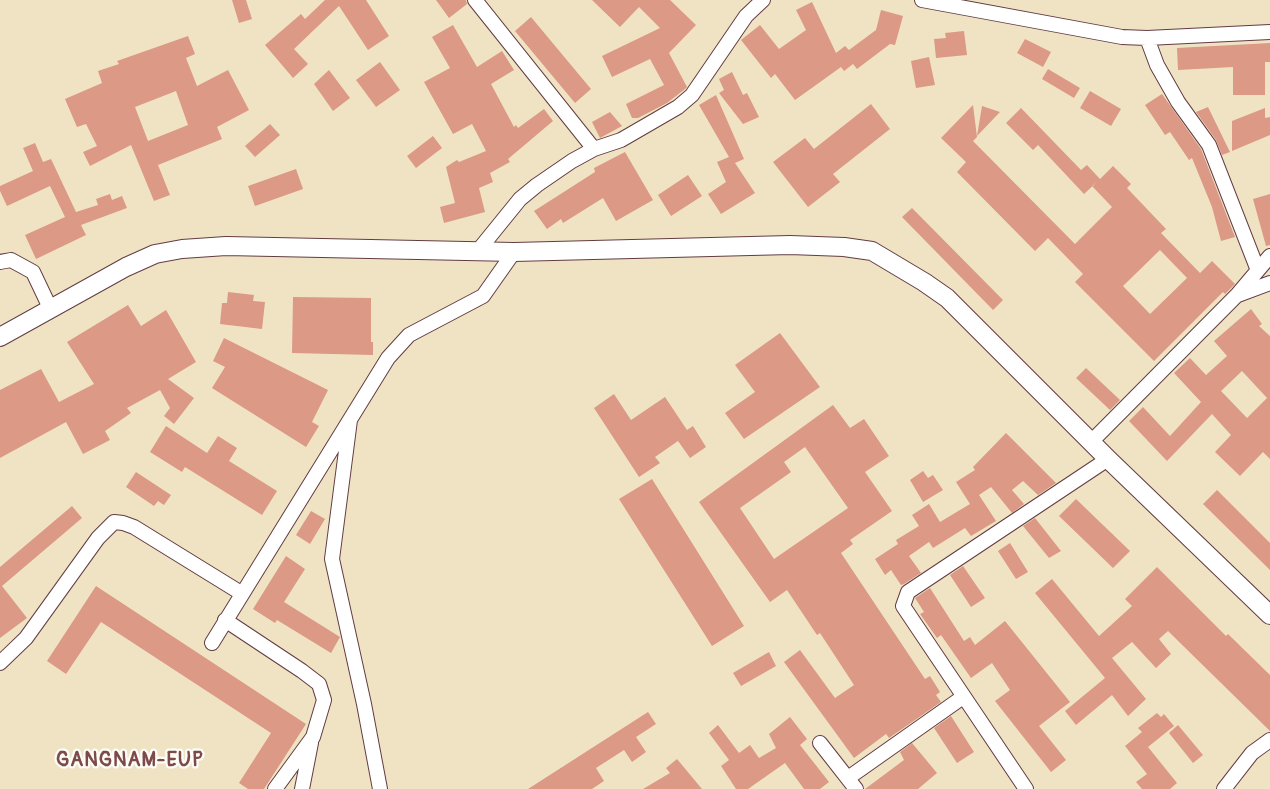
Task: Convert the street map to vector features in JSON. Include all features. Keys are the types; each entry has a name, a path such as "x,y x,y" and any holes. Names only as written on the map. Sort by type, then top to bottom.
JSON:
{"street":[{"path":"475,0 594,149"},
{"path":"477,252 520,200 537,184 594,149 621,140 678,107 692,95 746,16 763,0"},
{"path":"922,0 1122,36 1147,38 1270,32"},
{"path":"1147,38 1157,65 1178,102 1209,145 1257,268"},
{"path":"0,338 126,267 155,254 182,249 226,246 514,252 790,245 844,247 872,251 947,298 1108,459 1270,615"},
{"path":"212,643 351,414 388,358 408,335 483,296 514,252"},
{"path":"1091,442 1237,295 1257,268 1270,256"},
{"path":"0,262 11,260 33,272 50,310"},
{"path":"1237,295 1270,283"},
{"path":"351,414 332,559 364,704 380,789"},
{"path":"1026,789 903,606 908,592 1108,459"},
{"path":"0,663 26,638 98,538 114,522 122,522 134,527 241,593"},
{"path":"225,620 302,670 319,684 324,700 313,737 302,789"},
{"path":"820,743 852,784 963,697"},
{"path":"275,789 313,737"},
{"path":"1224,789 1252,753 1270,740"}],"building":[{"path":"232,0 246,0 252,19 239,23"},
{"path":"325,0 366,0 389,36 368,50 339,6 294,49 308,64 293,78 265,45 301,14 305,19"},
{"path":"436,0 466,0 467,4 449,18"},
{"path":"592,0 670,0 696,25 669,53 687,87 667,103 638,118 632,118 626,104 664,85 650,59 612,77 602,56 660,28 639,7 620,27"},
{"path":"812,2 836,53 845,46 849,50 876,30 881,10 903,16 895,45 890,44 857,69 853,64 844,71 841,67 795,100 775,74 771,78 741,40 760,25 779,49 806,30 796,10"},
{"path":"531,17 591,89 575,103 515,31"},
{"path":"453,25 477,67 502,51 514,70 491,84 514,127 516,125 518,128 544,109 553,121 508,159 510,162 490,173 493,182 479,188 485,212 444,223 440,207 455,203 446,167 457,160 459,162 486,151 472,124 453,134 424,82 450,68 432,37"},
{"path":"964,31 967,55 936,58 934,39 946,38 945,33"},
{"path":"188,36 195,54 186,58 197,86 228,70 249,110 217,127 222,139 158,165 170,195 154,201 131,145 90,166 83,152 97,146 86,124 77,127 65,99 102,83 98,71 119,64 117,61","holes":["176,91 188,125 148,141 135,107"]},
{"path":"1025,39 1051,52 1043,67 1017,53"},
{"path":"1270,43 1270,62 1265,62 1265,95 1233,95 1233,67 1178,70 1177,48"},
{"path":"929,57 935,85 916,88 911,61"},
{"path":"380,62 400,90 376,107 356,80"},
{"path":"1048,69 1080,88 1074,98 1042,79"},
{"path":"329,70 350,98 333,111 314,84"},
{"path":"732,72 743,95 747,93 759,117 743,124 719,93 724,90 719,79"},
{"path":"1090,91 1121,109 1111,126 1080,108"},
{"path":"1162,94 1201,149 1235,237 1221,241 1212,207 1192,158 1189,160 1170,132 1165,135 1145,105"},
{"path":"716,95 744,159 735,163 755,193 721,214 708,194 726,182 717,162 729,157 699,105"},
{"path":"871,104 890,129 833,174 840,182 808,207 773,162 805,138 814,149"},
{"path":"973,105 977,137 973,141 1075,244 1112,207 1092,186 1084,194 1038,145 1033,150 1006,123 1021,108 1081,170 1087,165 1100,179 1113,166 1131,184 1127,188 1166,229 1161,233 1200,273 1212,261 1235,284 1225,294 1223,292 1154,361 1075,282 1083,274 1048,238 1035,251 957,172 966,162 941,138","holes":["1160,250 1187,278 1150,314 1123,286"]},
{"path":"982,106 1000,112 977,136"},
{"path":"1208,107 1230,152 1222,155 1216,140 1196,112"},
{"path":"1265,108 1265,118 1270,117 1270,135 1232,151 1232,121"},
{"path":"610,112 622,126 600,138 592,122"},
{"path":"270,124 280,135 255,157 245,146"},
{"path":"433,136 442,148 416,168 407,156"},
{"path":"35,143 43,162 51,159 76,212 98,205 96,199 110,194 112,200 122,196 127,208 81,225 86,235 36,259 25,235 65,217 50,186 7,206 0,191 0,186 33,171 23,148"},
{"path":"625,152 653,200 616,221 603,198 563,223 561,219 547,229 534,211 595,172 594,168"},
{"path":"296,169 303,189 255,206 248,186"},
{"path":"688,175 702,196 671,216 658,195"},
{"path":"1270,194 1270,245 1266,246 1253,199"},
{"path":"912,208 1003,300 993,310 902,217"},
{"path":"228,292 254,295 253,301 265,302 262,329 220,324 222,303 227,303"},
{"path":"293,297 371,298 371,342 373,342 373,355 292,353"},
{"path":"128,305 141,326 166,310 196,362 168,379 194,398 174,424 164,416 170,408 160,390 127,408 131,413 105,431 110,440 83,454 66,422 0,458 0,390 41,369 59,402 94,384 67,342"},
{"path":"1251,309 1262,324 1259,326 1270,336 1270,459 1263,452 1240,476 1215,452 1231,435 1212,414 1167,461 1129,421 1143,407 1170,436 1201,402 1174,373 1190,358 1206,375 1227,356 1214,341","holes":["1242,371 1267,398 1247,418 1221,391"]},
{"path":"780,333 820,387 744,439 725,413 755,392 735,365"},
{"path":"224,338 328,390 312,422 319,426 306,447 212,388 225,367 213,361"},
{"path":"1086,368 1120,400 1110,410 1076,378"},
{"path":"614,394 631,420 665,397 687,430 693,426 706,447 690,458 678,441 655,457 660,463 639,477 594,408"},
{"path":"833,405 850,428 864,419 889,456 865,472 892,511 850,540 853,544 841,553 925,679 930,676 940,692 936,695 941,702 889,738 886,734 854,758 784,662 800,650 835,698 854,685 820,633 817,635 787,590 770,602 699,502","holes":["805,447 848,508 774,559 740,508 791,472 784,462"]},
{"path":"166,426 207,453 218,436 237,448 229,461 277,491 262,515 185,467 182,472 150,452"},
{"path":"1006,433 1056,483 1038,495 1023,481 1012,490 1024,504 1012,513 991,487 979,495 996,521 971,536 965,528 933,548 929,542 909,556 921,573 904,584 901,585 891,570 885,575 875,559 898,544 896,540 919,526 912,515 929,504 940,522 970,504 956,482 975,470 973,467"},
{"path":"923,471 928,478 933,475 943,490 923,502 910,480"},
{"path":"136,472 171,495 164,505 158,501 154,506 126,487"},
{"path":"652,479 744,626 712,646 619,499"},
{"path":"1217,490 1270,543 1270,570 1203,504"},
{"path":"1076,499 1130,551 1113,568 1059,516"},
{"path":"72,506 82,518 2,586 27,618 0,638 0,567"},
{"path":"311,511 325,519 310,544 296,535"},
{"path":"1035,518 1061,551 1049,558 1023,526"},
{"path":"1010,543 1028,572 1016,579 998,551"},
{"path":"286,556 305,569 284,602 340,637 331,653 277,620 275,623 253,609"},
{"path":"963,566 985,598 971,607 950,575"},
{"path":"1157,567 1226,636 1228,634 1270,675 1270,731 1168,631 1159,639 1171,654 1156,668 1132,642 1112,658 1146,699 1128,716 1112,695 1076,725 1065,711 1105,678 1035,593 1052,579 1099,636 1132,606 1125,599"},
{"path":"96,586 306,724 264,789 248,789 239,783 271,733 101,622 66,674 47,661"},
{"path":"930,588 964,641 970,637 975,645 1005,621 1070,702 1039,726 1066,760 1051,772 995,701 1010,690 992,663 971,678 941,635 937,638 920,614 924,612 915,598"},
{"path":"769,652 776,666 741,686 733,673"},
{"path":"648,712 656,724 636,737 646,752 632,762 624,750 596,768 604,781 592,789 528,789"},
{"path":"1157,713 1161,717 1164,714 1174,726 1148,747 1177,783 1170,789 1142,789 1136,782 1147,774 1125,746 1142,732 1138,728"},
{"path":"951,716 974,752 957,763 934,728"},
{"path":"790,717 807,739 800,745 829,782 820,789 804,789 785,763 748,789 736,789 721,766 729,760 709,733 718,725 739,753 750,745 759,758 776,748 769,734"},
{"path":"1178,725 1203,755 1193,763 1169,733"},
{"path":"912,743 937,773 918,789 865,789 904,760 900,752"},
{"path":"677,759 702,789 643,789 670,773 666,768"}],"district":[{"name":"GANGNAM-EUP","path":"130,761"}]}
